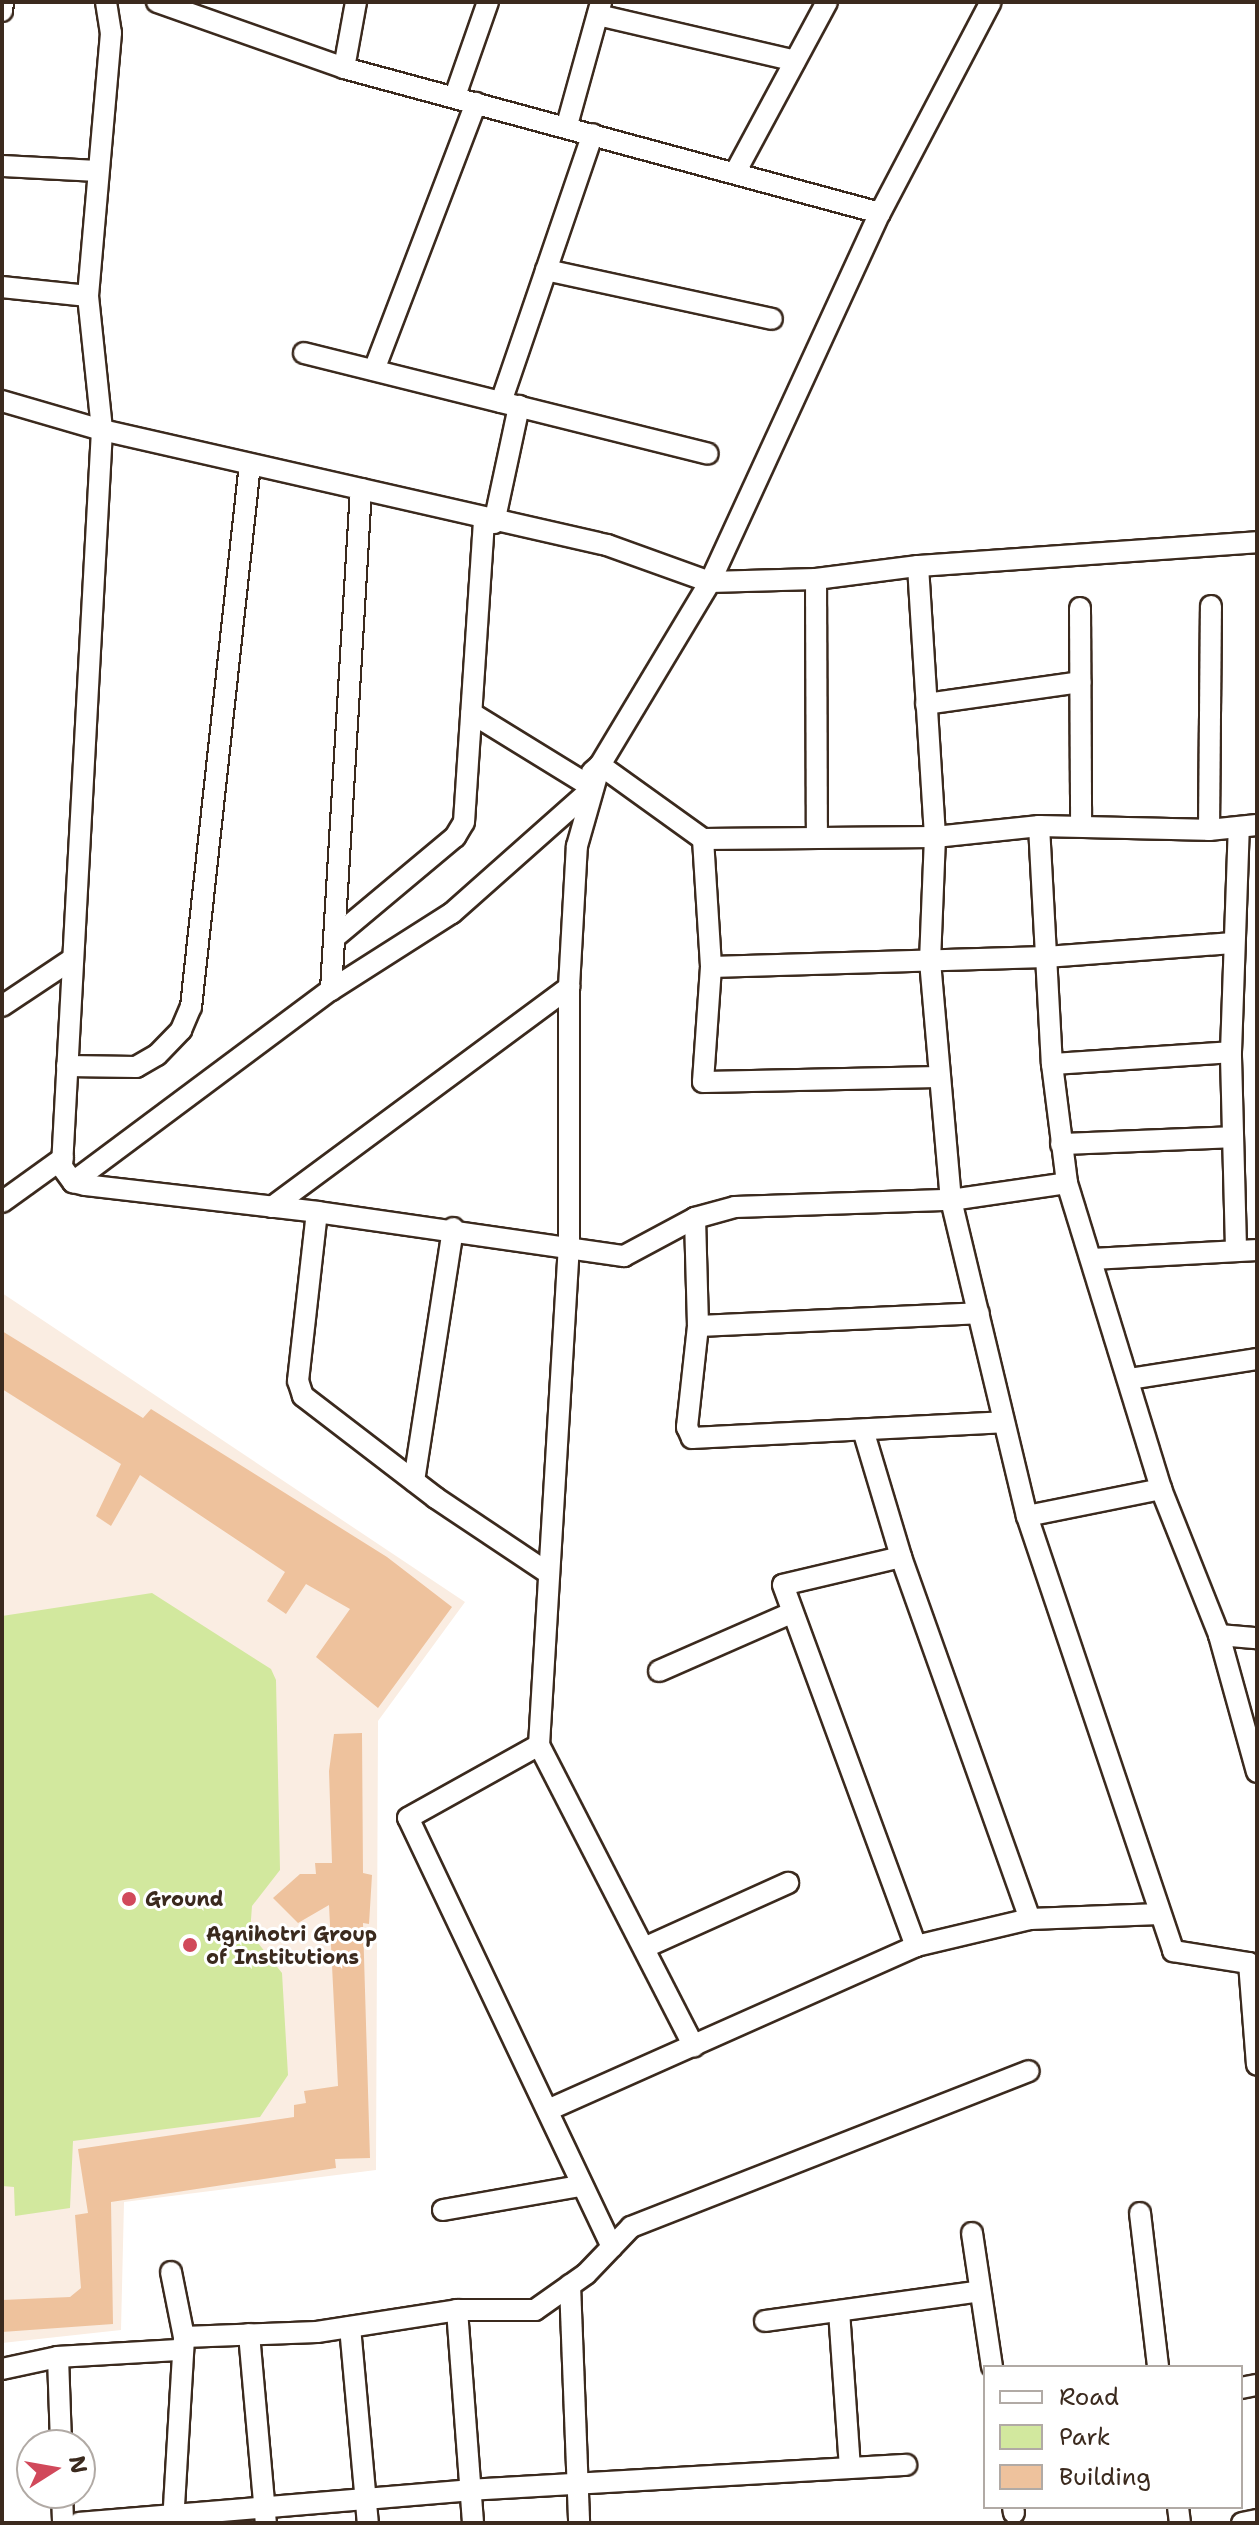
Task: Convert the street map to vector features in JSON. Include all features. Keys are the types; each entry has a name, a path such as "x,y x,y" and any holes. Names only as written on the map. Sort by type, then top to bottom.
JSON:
{"street":[{"path":"2,11 3,2"},
{"path":"106,2 111,33 88,296 102,430 71,960 63,1158 65,1175 73,1182 453,1228 569,1244 624,1256 695,1218 745,1206 951,1200 1067,1183"},
{"path":"157,2 344,68 567,125 880,213"},
{"path":"344,68 356,2"},
{"path":"455,96 488,2"},
{"path":"736,171 827,2"},
{"path":"73,1182 331,985 452,913 600,765 710,582 880,213 991,2"},
{"path":"567,125 599,8 795,61"},
{"path":"374,370 476,103"},
{"path":"334,942 455,837 464,822 489,521 510,404 546,270 593,134"},
{"path":"2,166 97,171"},
{"path":"546,270 772,319"},
{"path":"2,287 88,296"},
{"path":"304,353 708,454"},
{"path":"2,401 102,430 489,521 607,545 710,582 816,579 918,566 1257,542"},
{"path":"67,1066 136,1067 173,1038 191,1007 250,464"},
{"path":"331,985 361,489"},
{"path":"918,566 935,837 930,961 951,1200 1027,1516 1173,1951 1253,1954 1257,2065"},
{"path":"816,579 817,838"},
{"path":"1209,830 1211,606"},
{"path":"1080,608 1081,825"},
{"path":"926,704 1080,682"},
{"path":"471,713 584,782"},
{"path":"600,765 703,839 935,837 1039,826 1209,830 1248,826 1232,943 1231,1052 1233,1137 1247,1249 1093,1259"},
{"path":"584,782 569,987 569,1244 539,1745 646,1947 694,2046"},
{"path":"1039,826 1052,1064 1067,1183 1093,1259 1161,1489 1219,1635 1257,1772"},
{"path":"703,839 711,967 701,1075 706,1085 940,1077"},
{"path":"711,967 1046,957 1232,943"},
{"path":"2,1006 71,960"},
{"path":"272,1207 569,987"},
{"path":"1052,1064 1231,1052"},
{"path":"1061,1144 1233,1137"},
{"path":"2,1202 63,1158"},
{"path":"317,1212 299,1389 309,1402 414,1481 548,1573"},
{"path":"695,1218 698,1326 687,1427 692,1438 1003,1422"},
{"path":"414,1481 453,1228"},
{"path":"698,1326 979,1313"},
{"path":"1129,1379 1257,1359"},
{"path":"863,1430 901,1557 1030,1919"},
{"path":"1027,1516 1161,1489"},
{"path":"901,1557 783,1582 791,1613 916,1946"},
{"path":"659,1671 791,1613"},
{"path":"1219,1635 1257,1638"},
{"path":"539,1745 408,1818 548,2110 579,2186 612,2247"},
{"path":"646,1947 788,1883"},
{"path":"548,2110 916,1946 1030,1919 1160,1914"},
{"path":"2,2369 58,2357 249,2334 350,2327 457,2310 535,2310 570,2285 631,2227 1029,2071"},
{"path":"443,2210 579,2186"},
{"path":"1140,2213 1158,2365"},
{"path":"972,2233 992,2365"},
{"path":"171,2272 183,2343 173,2518"},
{"path":"570,2285 579,2523"},
{"path":"765,2321 980,2291"},
{"path":"457,2310 473,2523"},
{"path":"839,2311 850,2468"},
{"path":"350,2327 368,2523"},
{"path":"249,2334 265,2514"},
{"path":"58,2357 60,2429"},
{"path":"79,2523 265,2514 367,2498 469,2490 906,2465"},
{"path":"1242,2523 1257,2520"}],"shaded area":[{"name":"Agnihotri Group of Institutions","path":"2,1293 465,1602 378,1721 376,2170 124,2202 121,2330 2,2343"}],"green space":[{"name":"Ground","path":"152,1593 271,1669 276,1680 280,1870 252,1906 250,1933 282,1973 288,2075 260,2117 73,2141 70,2208 15,2216 14,2187 2,2186 2,1616"}],"building":[{"path":"2,1331 143,1418 151,1409 387,1557 452,1607 378,1708 316,1657 350,1609 306,1584 286,1614 267,1601 285,1572 140,1475 111,1526 96,1516 121,1464 2,1389"},
{"path":"362,1733 363,1873 372,1875 369,1924 363,1923 370,2158 335,2159 336,2168 111,2202 113,2324 2,2332 2,2300 70,2297 81,2288 75,2215 88,2213 78,2149 294,2117 294,2105 306,2103 304,2091 338,2086 329,1905 298,1923 273,1898 300,1874 316,1874 315,1863 332,1863 329,1771 334,1734"}],"place":[{"name":"Ground","path":"129,1899"},
{"name":"Agnihotri Group of Institutions","path":"190,1945"}]}
